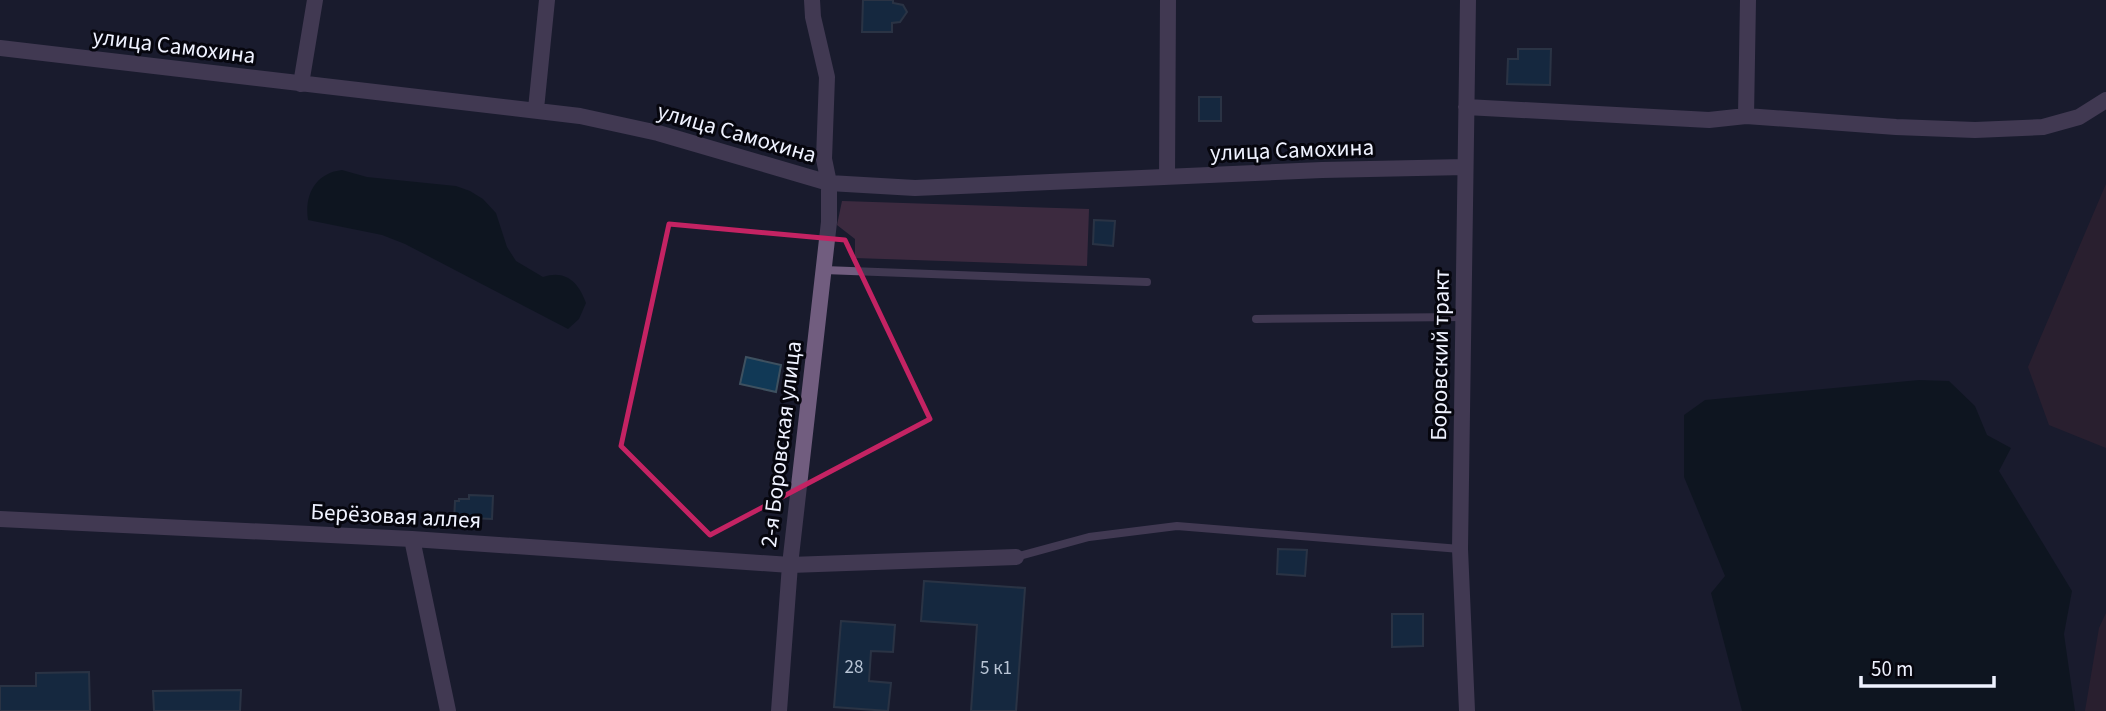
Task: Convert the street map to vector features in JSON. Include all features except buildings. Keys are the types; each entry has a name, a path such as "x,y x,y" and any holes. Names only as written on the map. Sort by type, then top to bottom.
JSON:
{"street":[{"path":"301,84 315,0"},
{"path":"536,109 547,0"},
{"name":"2-я Боровская улица","path":"779,711 790,565 829,222 829,183 824,159 827,78 813,17 812,0"},
{"path":"1167,177 1168,0"},
{"name":"Боровский тракт","path":"1467,711 1460,549 1468,0"},
{"path":"1746,116 1748,0"},
{"name":"улица Самохина","path":"0,48 580,116 658,133 829,183 915,188 1465,167"},
{"path":"1466,107 1709,120 1746,116 1975,130 2043,127 2079,117 2106,100"},
{"name":"Берёзовая аллея","path":"0,519 412,538 790,565 1016,558"},
{"path":"412,538 448,711"}],"lane":[{"path":"824,270 1146,282"},
{"path":"1256,319 1462,317"},
{"path":"1016,558 1089,537 1177,526 1460,549"}],"highlighted area":[{"path":"669,224 845,240 930,419 710,535 621,446"}],"shaded area":[{"path":"342,170 367,177 456,186 483,199 496,213 507,247 516,261 543,277 565,276 580,289 586,303 579,319 568,329 405,244 382,235 308,220 308,202 314,186 325,175"},
{"path":"2106,184 2106,448 2049,425 2028,367"},
{"path":"842,201 1089,209 1087,266 855,258 855,239 837,225"},
{"path":"1919,380 1949,381 1975,406 1987,435 2011,448 1999,471 2072,591 2064,634 2075,711 1742,711 1711,593 1725,576 1684,477 1684,415 1705,400"},
{"path":"2106,613 2106,711 2085,711 2099,628"}]}
